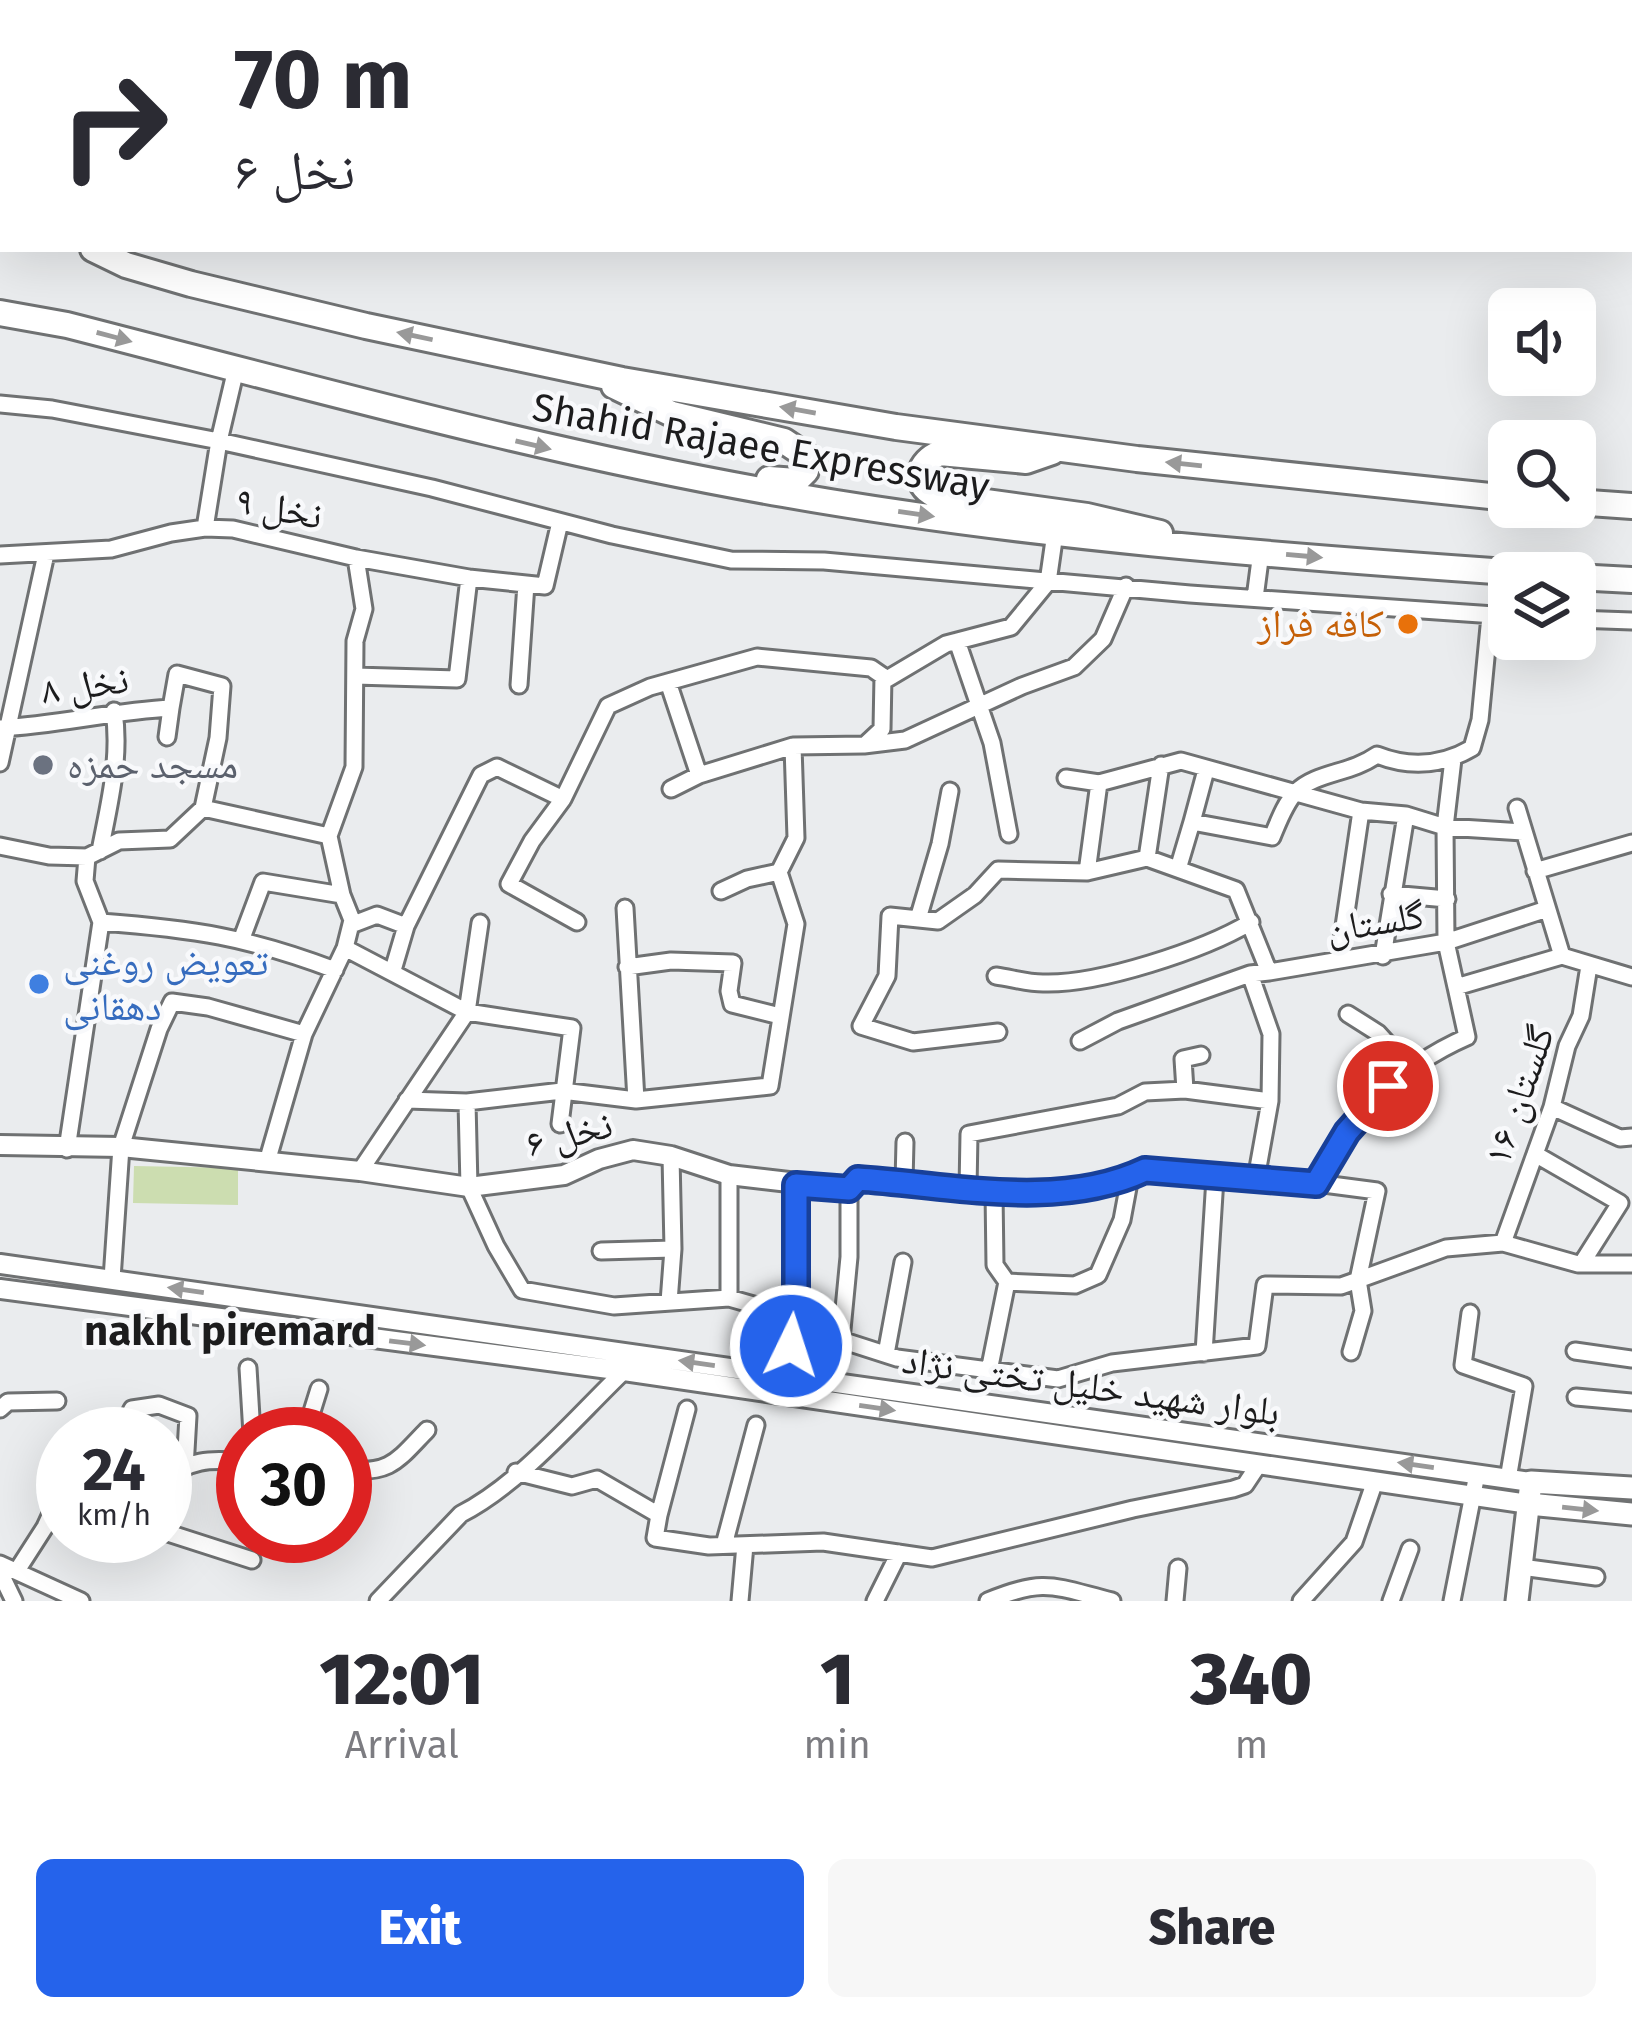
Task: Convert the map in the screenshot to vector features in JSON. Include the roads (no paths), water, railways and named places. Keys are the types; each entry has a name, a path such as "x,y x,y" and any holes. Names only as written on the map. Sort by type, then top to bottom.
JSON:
{"highway":[{"name":"Shahid Rajaee Expressway","path":"99,252 191,284 366,326 896,427 1488,496"},
{"name":"Shahid Rajaee Expressway","path":"0,313 67,325 535,446 785,495 1055,533 1488,570"},
{"path":"583,371 672,414 784,441 808,457 806,471 796,481 682,475"},
{"path":"1060,449 1025,461 940,453 928,457 920,479 935,495 1136,524 1195,546"},
{"path":"1596,503 1632,506"},
{"path":"1596,578 1632,580"}],"main road":[{"path":"1530,1493 1632,1488"},
{"path":"1530,1493 1632,1514"},
{"path":"1517,1601 1530,1493"}],"street":[{"path":"205,528 236,369"},
{"path":"0,404 52,409 219,441 730,560 824,561 1488,616"},
{"name":"نخل ۹","path":"0,555 111,549 205,528 253,533 469,578 544,586 560,522"},
{"path":"578,922 509,884 514,868 563,799 608,706 668,682 757,658 871,668 887,679 958,641 1011,627 1048,582 1055,533"},
{"path":"1255,598 1262,552"},
{"path":"0,763 4,728 46,554"},
{"path":"267,1162 304,1034 351,925 329,836 353,766 355,641 364,610 356,558"},
{"path":"355,676 457,680 469,578"},
{"path":"519,685 526,584"},
{"path":"671,789 699,775 793,746 905,740 1074,667 1103,639 1126,586"},
{"path":"1596,620 1632,621"},
{"path":"1192,822 1271,836 1295,793 1317,778 1356,770 1377,755 1402,764 1453,759 1472,748 1480,720 1488,637"},
{"path":"958,641 992,743 1009,834"},
{"name":"نخل ۸","path":"4,728 58,724 114,711 171,708 177,674 222,686 218,738 202,808"},
{"path":"865,745 882,729 883,676"},
{"path":"668,682 699,775"},
{"path":"167,737 171,708"},
{"path":"67,1149 101,922 85,881 114,781 118,736 114,711"},
{"path":"406,1100 467,1102 562,1091 636,1100 770,1086 796,924 779,872 796,838 793,746"},
{"path":"1453,759 1444,826 1446,942 1547,909"},
{"path":"1066,778 1099,783 1181,761 1361,811 1406,815 1444,826 1523,832"},
{"path":"1147,858 1162,765"},
{"path":"393,970 406,926 481,775 496,767 510,770 563,799"},
{"path":"1178,869 1206,770"},
{"path":"1087,872 1099,783"},
{"path":"918,919 950,791"},
{"path":"0,846 50,856 94,854 118,841 170,839 202,808 329,836"},
{"path":"1517,808 1562,956 1632,977"},
{"path":"1339,960 1361,811"},
{"path":"1383,956 1406,815"},
{"path":"1535,871 1632,843"},
{"path":"998,1032 913,1042 861,1026 887,976 890,916 938,921 975,896 998,869 1087,872 1147,858 1236,890 1269,972"},
{"path":"721,891 779,872"},
{"path":"242,938 263,882 342,895"},
{"path":"1391,894 1448,899"},
{"path":"625,908 636,1100"},
{"path":"351,925 376,915 406,926"},
{"path":"101,922 187,928 242,938 335,970"},
{"path":"996,976 1045,984 1101,975 1215,944 1251,922"},
{"path":"361,1171 467,1012 480,923"},
{"name":"گلستان","path":"1080,1041 1118,1021 1250,974 1383,956 1446,942 1456,987 1562,956"},
{"path":"345,948 467,1012 572,1028 560,1124"},
{"path":"627,967 671,961 733,963 732,1004 780,1016"},
{"name":"گلستان ۱۶","path":"1503,1243 1581,1016 1588,966"},
{"path":"1250,974 1271,1034 1270,1101 1256,1179"},
{"path":"1316,1184 1368,1105 1409,1067 1467,1037 1456,987"},
{"path":"112,1279 122,1147 159,1029 172,1003 208,1007 304,1034"},
{"path":"1348,1014 1378,1033 1409,1067"},
{"path":"1185,1090 1183,1059 1201,1055"},
{"path":"968,1189 969,1135 1118,1106 1145,1092 1185,1090 1270,1101"},
{"path":"467,1102 470,1187 522,1290 614,1306 729,1298 796,1317 841,1340 886,1354 989,1371 1058,1379 1112,1363 1257,1346 1265,1285 1341,1286 1446,1248 1503,1243 1582,1263 1632,1264"},
{"path":"1552,1108 1620,1138 1632,1137"},
{"path":"904,1142 904,1182"},
{"name":"نخل ۶","path":"0,1145 122,1147 470,1187 564,1175 633,1150 671,1156 729,1175 849,1189 858,1179 1053,1193 1145,1170 1215,1178"},
{"path":"1535,1154 1620,1203 1582,1263"},
{"path":"669,1302 674,1249 671,1156"},
{"path":"729,1175 729,1298"},
{"path":"1007,1282 1075,1285 1098,1275 1122,1220 1130,1177"},
{"path":"1204,1353 1215,1178 1377,1191 1358,1280 1363,1311 1351,1352"},
{"path":"787,1376 796,1317 796,1185"},
{"path":"841,1340 849,1189"},
{"path":"989,1371 1007,1282 995,1265 994,1192"},
{"path":"601,1250 674,1249"},
{"path":"886,1354 903,1262"},
{"name":"بلوار شهید خلیل تختی نژاد","path":"0,1264 1477,1474 1508,1479 1530,1493"},
{"name":"بلوار شهید خلیل تختی نژاد","path":"0,1289 624,1371 1473,1496 1530,1493"},
{"path":"1470,1313 1462,1365 1524,1386 1508,1479"},
{"path":"1575,1351 1632,1359"},
{"path":"248,1368 250,1407"},
{"path":"378,1601 461,1514 516,1472 624,1371"},
{"path":"313,1407 319,1389"},
{"path":"1576,1396 1632,1402"},
{"path":"0,1409 8,1402 57,1401"},
{"path":"687,1409 655,1538 724,1545 824,1542 932,1558 1233,1490 1245,1485 1259,1464"},
{"path":"724,1545 756,1424"},
{"path":"372,1471 392,1467 427,1430"},
{"path":"516,1472 572,1486 597,1479 659,1515"},
{"path":"1452,1601 1477,1474"},
{"path":"1300,1601 1354,1542 1375,1481"},
{"path":"6,1568 36,1536"},
{"path":"740,1601 745,1545"},
{"path":"1391,1601 1410,1549"},
{"path":"875,1601 898,1553"},
{"path":"1521,1567 1596,1577"},
{"path":"6,1568 14,1601"},
{"path":"6,1568 81,1601"},
{"path":"1175,1601 1178,1568"},
{"path":"988,1601 1024,1586 1054,1586 1112,1601"}],"place":[{"name":"کافه فراز","path":"1408,624"},
{"name":"مسجد حمزه","path":"43,765"},
{"name":"تعویض روغنی دهقانی","path":"39,984"}],"district":[{"name":"nakhl piremard","path":"230,1331"}]}
